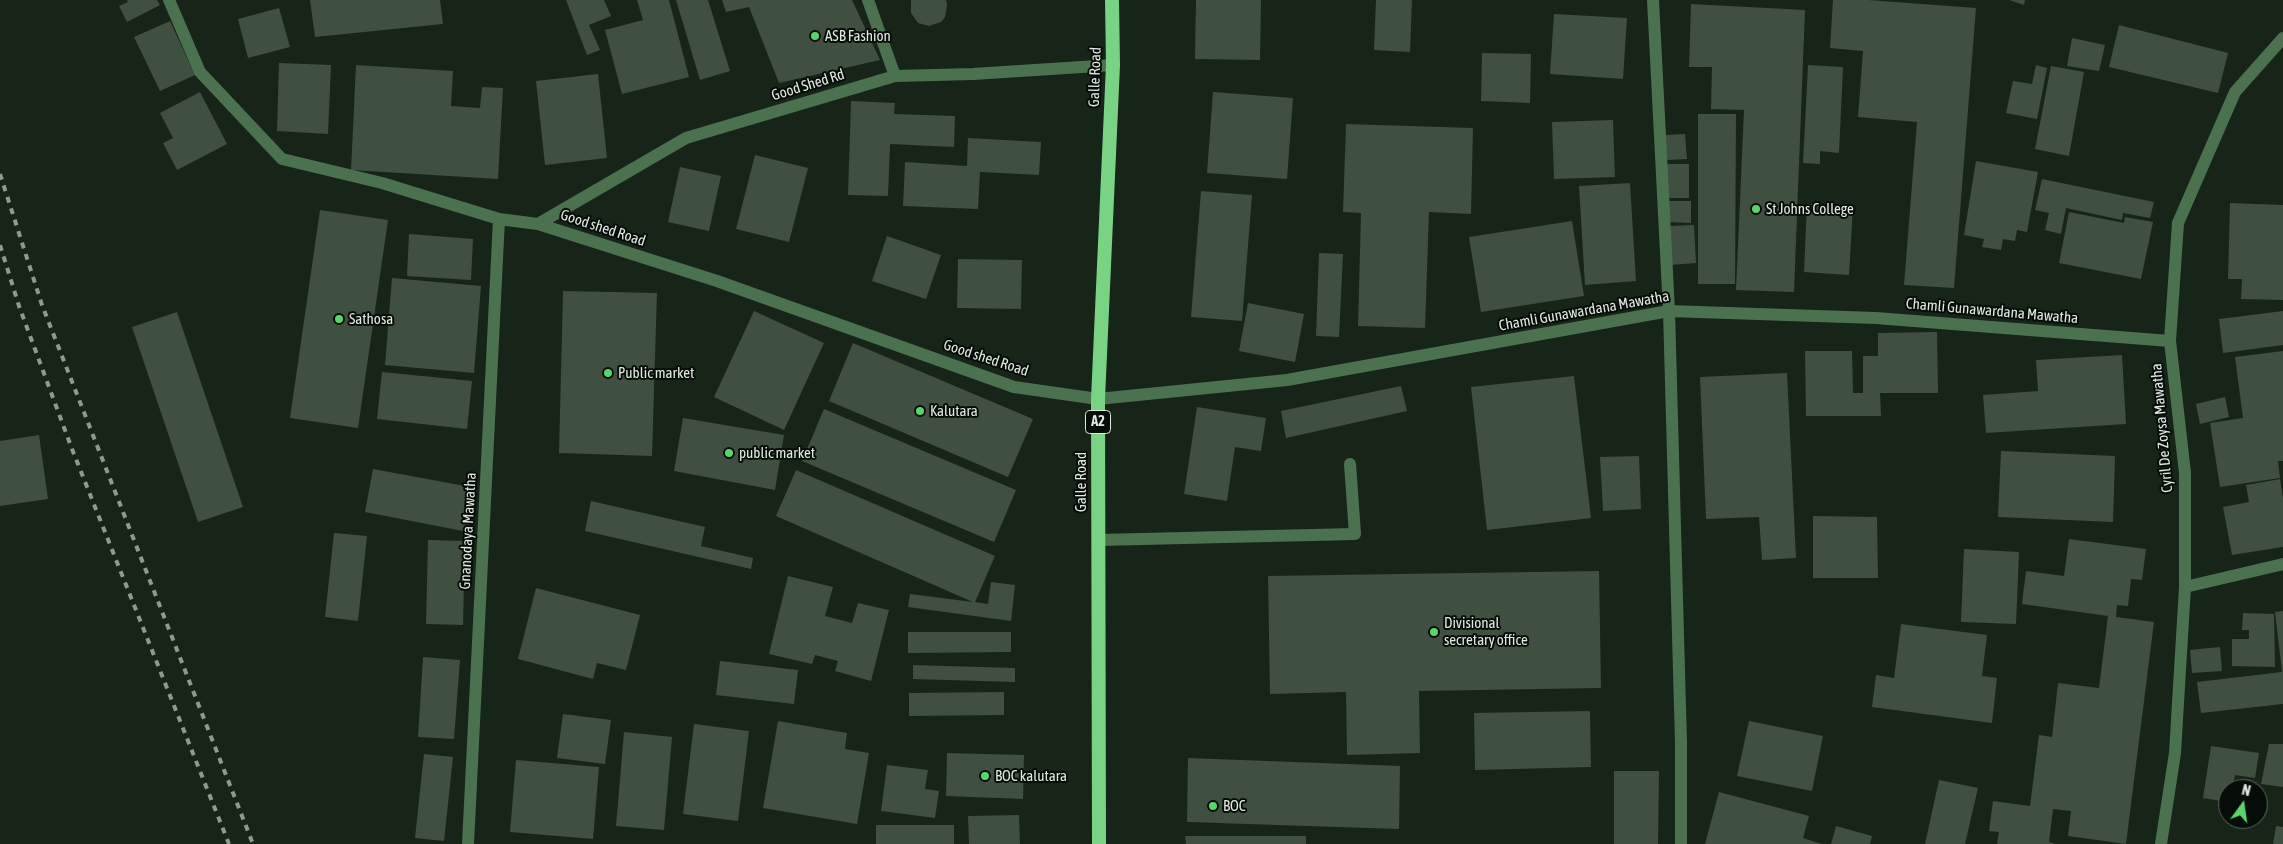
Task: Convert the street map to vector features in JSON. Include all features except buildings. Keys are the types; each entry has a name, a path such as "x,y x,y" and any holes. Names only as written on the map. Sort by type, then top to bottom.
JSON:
{"highway":[{"name":"Galle Road","path":"1099,844 1098,399 1113,65 1112,0"}],"street":[{"name":"Good shed Road","path":"169,0 200,72 282,158 382,183 499,219 538,224 717,281 1014,387 1098,399"},
{"path":"868,0 895,76"},
{"path":"1653,0 1669,311 1681,743 1681,844"},
{"name":"Cyril De Zoysa Mawatha","path":"2162,844 2175,753 2185,587 2185,473 2170,341 2178,222 2235,92 2283,38"},
{"name":"Good Shed Rd","path":"538,224 686,138 895,76 973,74 1113,65"},
{"name":"Gnanodaya Mawatha","path":"468,844 499,219"},
{"name":"Chamli Gunawardana Mawatha","path":"1098,399 1287,380 1669,311 1876,318 2170,341"},
{"path":"1098,540 1355,534 1350,464"},
{"path":"2185,587 2283,564"}],"railway":[{"path":"0,174 42,305 253,844"},
{"path":"0,245 19,306 72,449 229,844"}],"place":[{"name":"ASB Fashion","path":"815,36"},
{"name":"St Johns College","path":"1756,209"},
{"name":"Sathosa","path":"339,319"},
{"name":"Public market","path":"608,373"},
{"name":"Kalutara","path":"920,411"},
{"name":"public market","path":"729,453"},
{"name":"Divisional secretary office","path":"1434,632"},
{"name":"BOC kalutara","path":"985,776"},
{"name":"BOC","path":"1213,806"}]}
